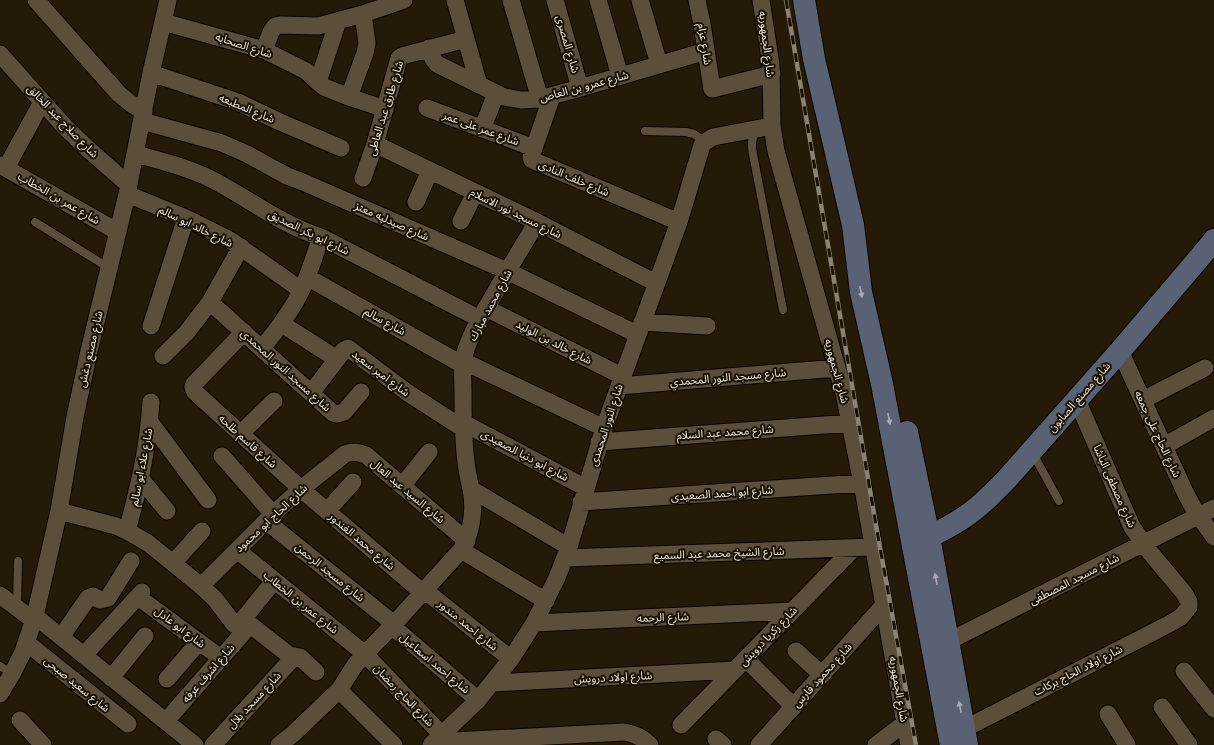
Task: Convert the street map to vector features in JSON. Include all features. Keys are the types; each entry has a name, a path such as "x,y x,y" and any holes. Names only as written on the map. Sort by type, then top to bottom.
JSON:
{"main road":[{"path":"804,0 814,59 853,225 863,247 874,282 901,442 940,646 961,740"},
{"name":"شارع مصنع الصابون","path":"929,537 970,513 989,498 1006,481 1120,351 1214,240"},
{"path":"901,442 929,537 940,646"}],"street":[{"name":"شارع صيدليه معتز","path":"36,0 119,94 143,117 222,142 287,176 318,188 640,328"},
{"name":"شارع مصنع دغش","path":"0,694 6,670 27,644 34,618 59,512 75,417 128,190 151,73 168,0"},
{"path":"264,50 275,26 318,26 363,14 404,0"},
{"path":"455,0 478,85"},
{"path":"511,0 546,97"},
{"name":"شارع المصرى","path":"555,0 580,88"},
{"path":"598,0 620,76"},
{"path":"640,0 658,64"},
{"name":"شارع عزام","path":"697,0 712,89 772,74"},
{"name":"شارع الجمهوريه","path":"761,0 772,74 772,126 776,151 844,393 851,423 909,745"},
{"path":"350,97 366,53 367,43 363,14"},
{"path":"318,82 338,21"},
{"name":"شارع الصحابه","path":"163,22 264,50 306,71 324,87 385,109"},
{"name":"شارع طارق عبد العاطى","path":"363,178 375,144 399,58 429,48 466,39"},
{"name":"شارع عمرو بن العاص","path":"429,48 433,59 437,64 496,94 521,100 546,97 580,88 706,51"},
{"name":"شارع صلاح عبد الخالق","path":"1,58 64,126 128,190"},
{"name":"شارع المطبعه","path":"151,73 238,102 341,148"},
{"path":"482,129 496,94"},
{"name":"شارع خلف النادى","path":"546,97 532,157 533,160 679,222"},
{"path":"3,167 42,102"},
{"name":"شارع عمر على عمر","path":"427,108 534,148"},
{"path":"705,142 713,137 772,126"},
{"name":"شارع النور المحمدى","path":"436,741 478,700 511,659 546,602 567,552 583,495 620,381 679,222 702,146 705,142"},
{"name":"شارع مسجد نور الاسلام","path":"375,144 537,222 656,283"},
{"name":"شارع ابو بكر الصديق","path":"136,154 202,175 283,221 306,232 321,237 483,313"},
{"name":"شارع عمر بن الخطاب","path":"3,167 118,232"},
{"path":"416,202 430,171"},
{"name":"شارع خالد ابو سالم","path":"128,190 230,240 304,284"},
{"path":"461,221 475,193"},
{"path":"151,326 186,218"},
{"name":"شارع محمد مبارك","path":"464,546 472,517 471,489 466,462 463,409 463,363 468,345 483,313 537,222"},
{"path":"262,348 282,324 304,284 321,237"},
{"path":"163,356 187,332 210,302 241,247"},
{"name":"شارع سالم","path":"304,284 463,363 602,435"},
{"name":"شارع مسجد النور المحمدي","path":"210,302 333,413 337,414 344,412 361,392"},
{"name":"شارع خالد بن الوليد","path":"483,313 620,381"},
{"path":"282,324 337,359"},
{"path":"640,328 707,326"},
{"name":"شارع قاسم طلحه","path":"244,332 194,384 193,387 195,392 301,490"},
{"name":"شارع امير سعيد","path":"311,393 346,348 350,349 408,393 464,426"},
{"name":"شارع الحاج على جمعه","path":"1120,351 1185,492 1207,512 1214,537"},
{"name":"شارع مسجد النور المحمدي","path":"620,381 837,368"},
{"path":"1142,400 1205,368"},
{"name":"شارع مصطفى الباشا","path":"1077,400 1132,527 1184,593 1189,602 1189,607"},
{"path":"240,434 274,401"},
{"name":"شارع علاء ابو سالم","path":"127,531 147,446 151,402"},
{"path":"1164,446 1214,418"},
{"path":"150,422 208,500"},
{"name":"شارع محمد عبد السلام","path":"602,435 851,423"},
{"name":"شارع ابو دنيا الصعيدى","path":"464,426 583,495"},
{"name":"شارع السيد عبد العال","path":"345,454 359,452 366,455 402,486 464,546 546,602"},
{"path":"402,486 430,452"},
{"name":"شارع الحاج ابو محمود","path":"201,586 270,518 345,454"},
{"name":"شارع مسجد الرحمن","path":"222,456 270,518 393,625"},
{"path":"140,479 167,511"},
{"path":"327,512 353,482"},
{"name":"شارع ابو احمد الصعيدى","path":"583,495 862,483"},
{"path":"471,489 567,552"},
{"name":"شارع محمد الغندور","path":"301,490 423,591"},
{"path":"59,512 116,526 148,543 201,586 215,600 234,624 246,622 288,655 300,658 316,672"},
{"name":"شارع مسجد المصطفى","path":"940,646 1207,512"},
{"path":"173,563 202,531"},
{"path":"279,745 339,690 355,665 464,546"},
{"name":"شارع الشيخ محمد عبد السميع","path":"567,552 873,547"},
{"name":"شارع زكريا درويش","path":"681,725 854,548"},
{"name":"شارع عمر بن الخطاب","path":"237,550 365,654"},
{"path":"61,637 88,598 93,596 100,600 108,598 131,561"},
{"name":"شارع اشرف عرفه","path":"166,721 221,658 274,581"},
{"name":"شارع احمد مندور","path":"423,591 511,659"},
{"path":"0,595 61,637 195,745"},
{"name":"شارع ابو عادل","path":"84,655 140,595 221,658"},
{"name":"شارع محمود فارس","path":"759,745 884,605"},
{"name":"شارع اولاد الحاج بركات","path":"961,740 1181,617 1189,607"},
{"name":"شارع الرحمه","path":"534,623 792,611"},
{"name":"شارع احمد اسماعيل","path":"393,625 478,700"},
{"path":"111,678 145,636"},
{"path":"167,679 199,642"},
{"name":"شارع سعيد صبحى","path":"27,644 128,724"},
{"path":"796,651 822,675"},
{"name":"شارع الحاج رمضان","path":"365,654 436,741"},
{"name":"شارع مسجد بلال","path":"213,745 295,656"},
{"path":"740,664 794,707"},
{"name":"شارع اولاد درويش","path":"492,683 740,664"},
{"path":"1184,671 1214,708"},
{"path":"339,690 394,745"},
{"path":"1162,708 1189,745"},
{"path":"1108,714 1127,745"},
{"path":"20,720 43,745"},
{"path":"876,745 906,723"},
{"path":"436,741 624,732 630,740 643,738 650,745"}],"lane":[{"path":"755,129 752,149 783,310"},
{"path":"645,131 686,132 694,134 705,142"},
{"path":"35,222 109,268"},
{"path":"1031,452 1059,501"},
{"path":"17,608 18,561"}],"railway":[{"path":"786,0 877,531 916,745"}]}
